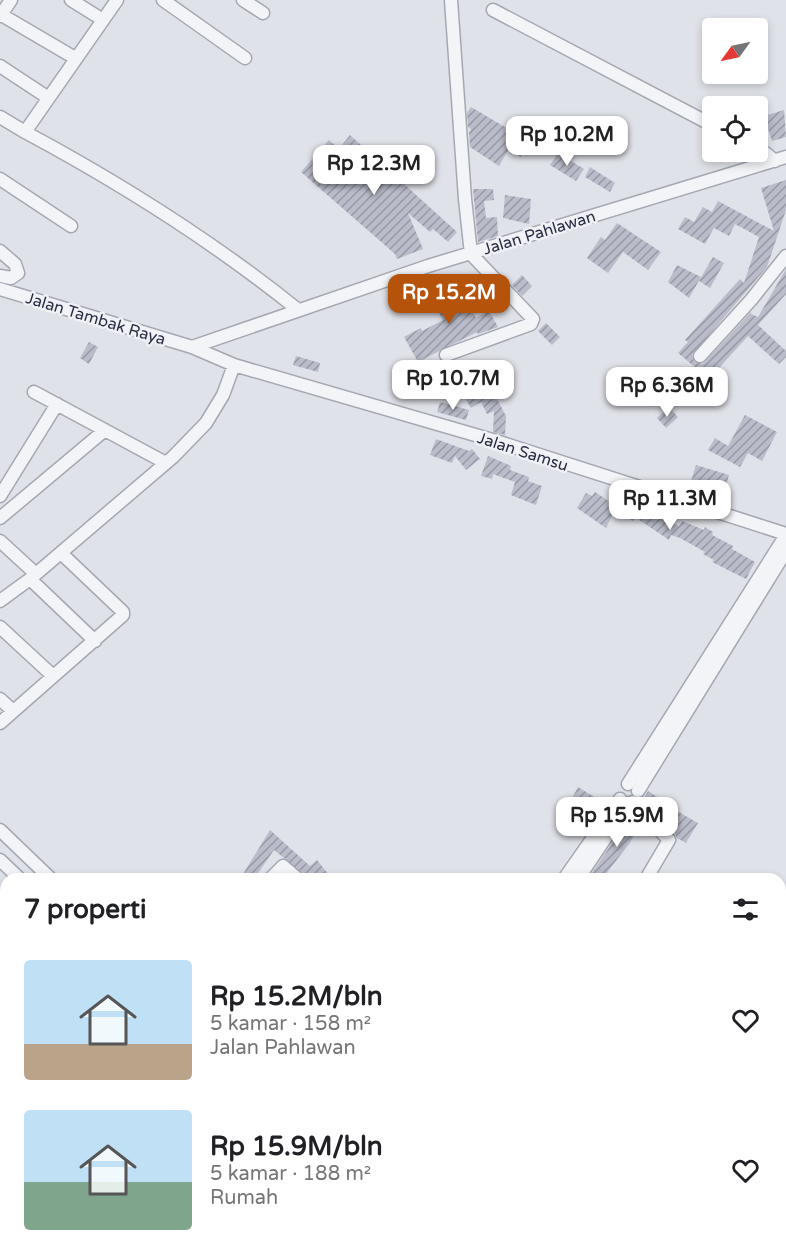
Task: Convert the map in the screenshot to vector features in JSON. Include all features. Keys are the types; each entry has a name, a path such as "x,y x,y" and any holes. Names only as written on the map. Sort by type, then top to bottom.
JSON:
{"street":[{"path":"11,0 0,15 75,58"},
{"path":"71,0 103,20"},
{"path":"25,132 47,97 117,0"},
{"path":"163,0 245,58"},
{"path":"243,0 263,13"},
{"path":"446,356 533,322 532,315 471,254 451,0"},
{"path":"493,10 702,120"},
{"path":"0,66 47,97"},
{"path":"0,117 97,170 168,214 235,259 297,309"},
{"name":"Jalan Pahlawan","path":"192,347 297,309 780,159"},
{"path":"0,179 71,226"},
{"path":"0,251 15,264 18,273 11,278 0,276"},
{"path":"700,356 751,300 786,256"},
{"name":"Jalan Tambak Raya","path":"0,289 192,347"},
{"name":"Jalan Samsu","path":"192,347 234,365 496,441 687,501 786,535"},
{"path":"0,600 61,553 166,463 206,423 223,395 234,365"},
{"path":"34,392 166,463"},
{"path":"0,496 57,404"},
{"path":"0,518 105,430"},
{"path":"700,683 786,535"},
{"path":"0,541 95,641"},
{"path":"582,873 786,550"},
{"path":"0,723 52,675 122,618 123,612 61,553"},
{"path":"0,627 52,675"},
{"path":"0,699 12,710"},
{"path":"569,873 629,796"},
{"path":"629,796 669,840 650,873"},
{"path":"0,830 45,873"},
{"path":"0,860 14,873"},
{"path":"276,873 283,866 291,873"}],"building":[{"path":"471,107 515,133 511,139 526,149 521,157 509,149 499,166 470,147 471,129 468,127 467,113"},
{"path":"784,110 786,137 772,141 768,128 768,115"},
{"path":"350,135 457,232 448,242 433,229 430,232 408,213 423,249 397,259 395,254 301,172 329,140 339,149"},
{"path":"558,153 584,169 576,181 550,165"},
{"path":"590,167 615,183 610,192 585,177"},
{"path":"786,180 786,210 767,267 692,355 695,362 703,364 751,312 758,317 786,269 786,294 758,325 786,351 786,357 779,364 748,336 709,379 678,353 688,342 685,340 740,279 744,283 759,237 735,224 729,236 714,228 705,244 678,229 685,217 694,222 703,207 712,212 718,201 774,231 761,188"},
{"path":"473,189 493,189 494,200 484,201 486,218 497,217 498,236 478,242"},
{"path":"505,195 531,199 529,224 503,218"},
{"path":"617,223 661,252 648,270 623,252 608,273 587,258 601,237 605,240"},
{"path":"713,257 724,263 710,288 699,281"},
{"path":"677,265 701,277 689,298 668,282"},
{"path":"522,275 532,286 522,296 512,285"},
{"path":"459,285 476,318 489,311 498,327 478,334 477,332 418,362 404,337 443,320 431,299"},
{"path":"546,323 560,337 552,345 538,331"},
{"path":"89,342 98,347 89,364 80,358"},
{"path":"296,356 320,363 318,372 293,365"},
{"path":"468,385 473,394 490,386 506,416 505,435 493,432 494,411 487,414 481,402 471,408 460,390"},
{"path":"440,402 469,410 466,420 437,412"},
{"path":"669,407 678,417 666,428 657,418"},
{"path":"745,415 777,432 762,461 748,453 740,467 708,450 715,438 728,446"},
{"path":"436,439 469,451 472,449 480,459 466,470 455,456 452,463 430,455"},
{"path":"488,456 511,466 510,470 529,477 528,481 542,486 536,505 511,495 515,482 493,474 492,479 481,476"},
{"path":"696,465 729,475 724,494 708,489 707,493 689,488"},
{"path":"595,492 619,508 621,503 628,507 632,499 679,526 682,521 704,530 705,527 713,532 712,535 733,546 732,549 755,562 746,579 712,562 714,560 703,554 705,552 680,538 671,535 669,540 635,517 633,521 622,515 621,518 613,514 606,528 577,508 586,493 592,496"},
{"path":"578,787 596,798 575,828 561,820"},
{"path":"648,791 662,800 661,802 698,823 686,843 677,838 673,829 643,800"},
{"path":"634,815 642,823 629,844 607,873 592,873 628,819 631,820"},
{"path":"270,830 310,866 317,860 327,873 303,873 274,850 258,873 244,873"}]}
